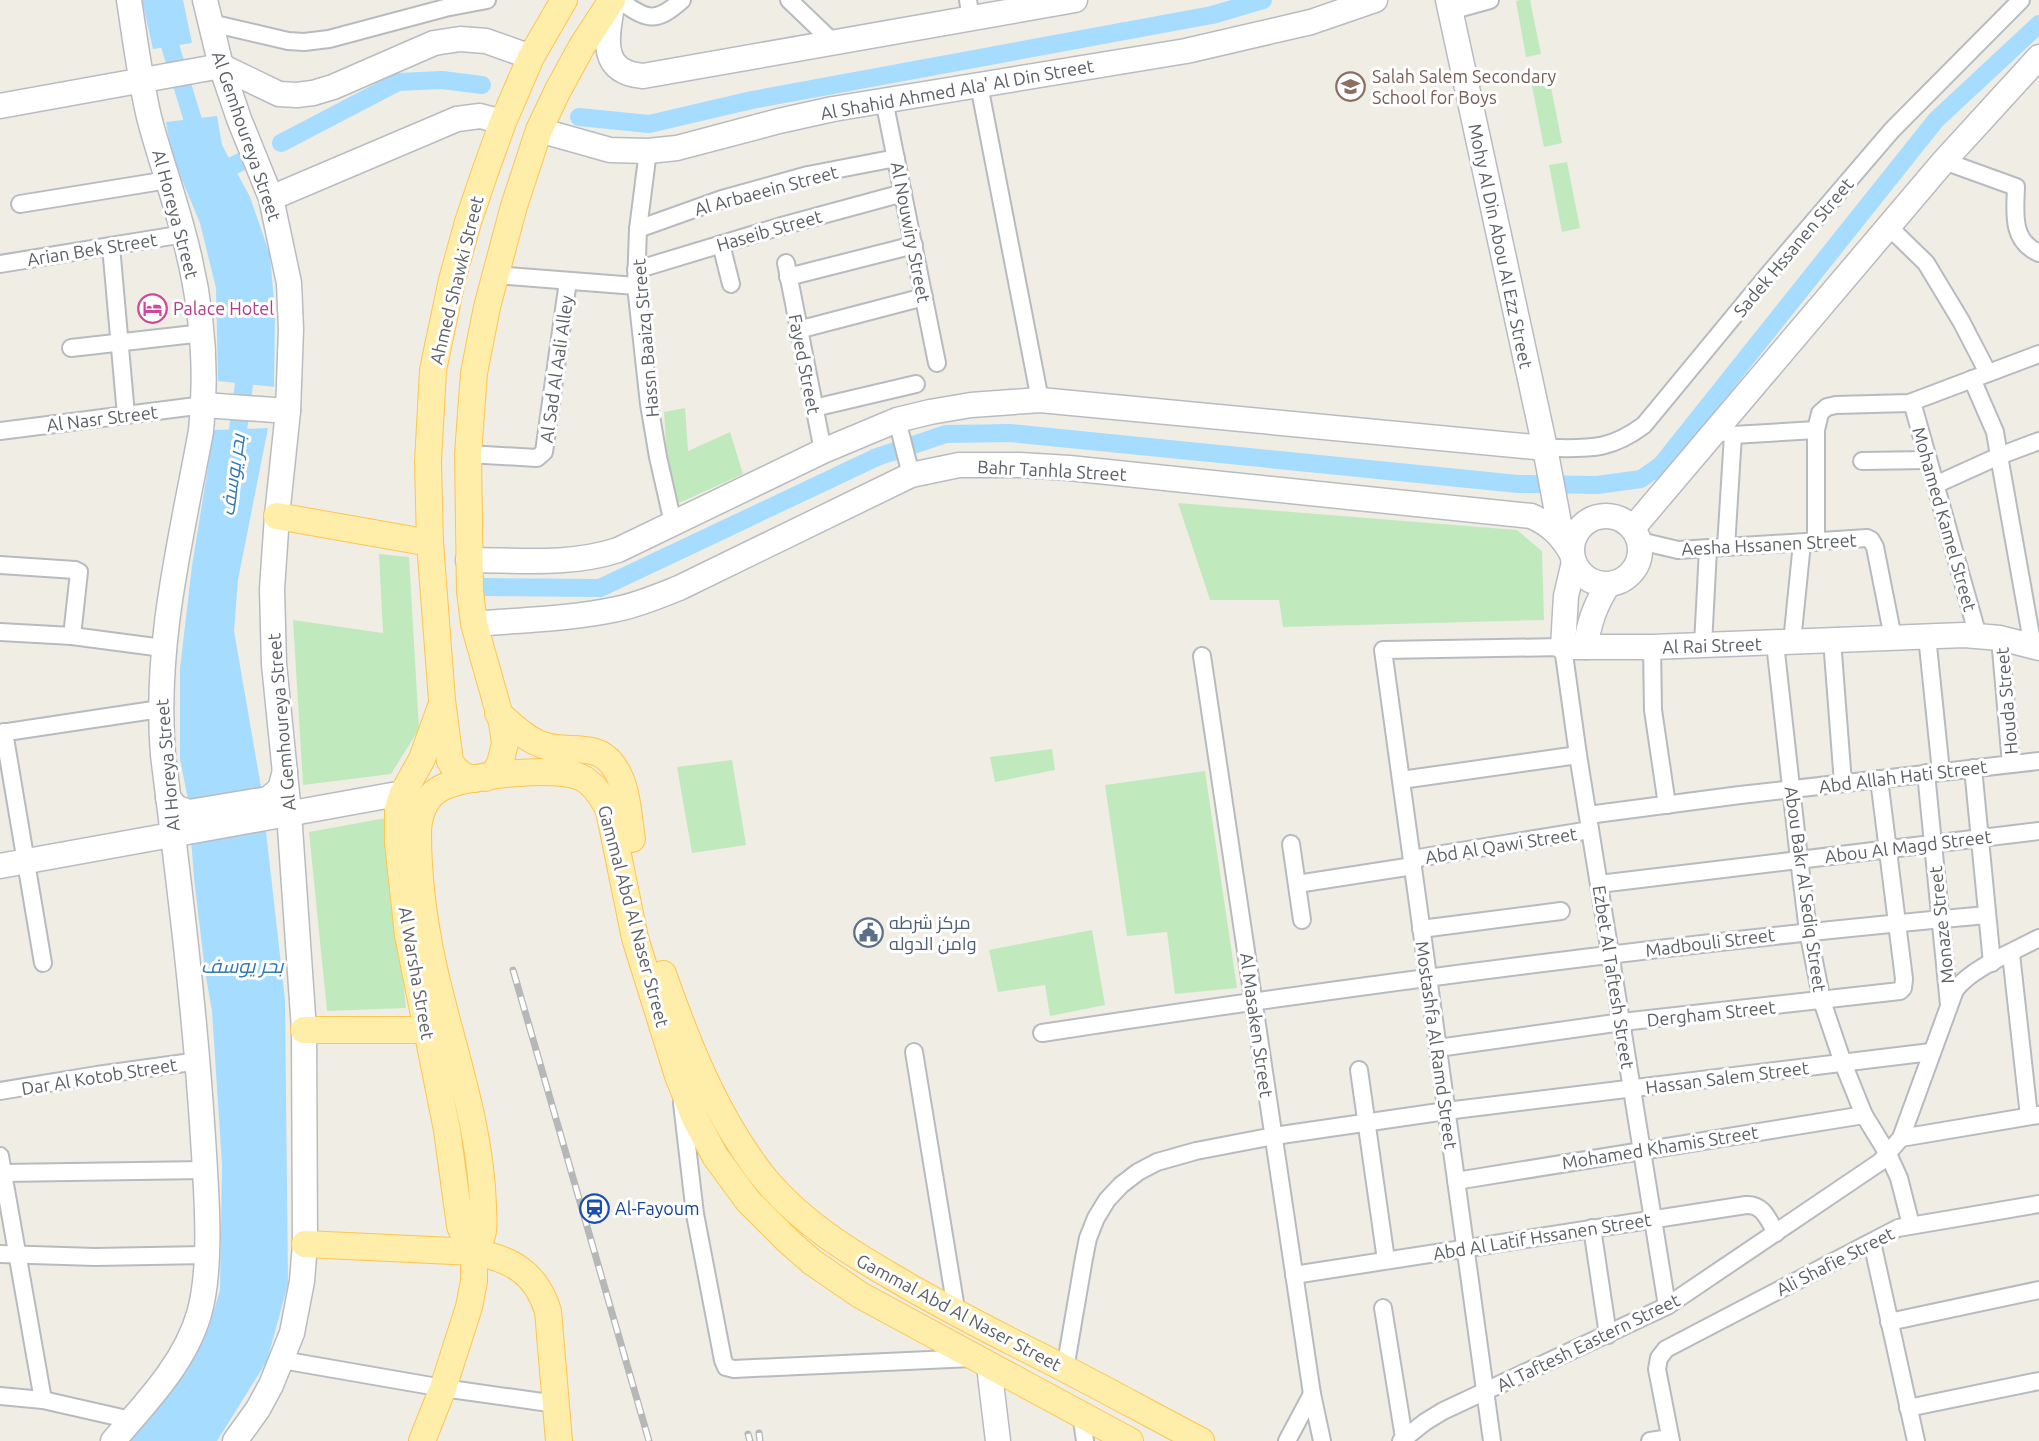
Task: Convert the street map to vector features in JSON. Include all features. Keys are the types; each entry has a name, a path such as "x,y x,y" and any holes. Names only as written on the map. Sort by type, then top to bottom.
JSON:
{"main road":[{"name":"Ahmed Shawki Street","path":"564,0 531,57 503,122 468,222 452,280 433,370 428,462 430,543 442,700 450,761 461,774 481,778 494,773 503,754 505,733 474,624 468,560 468,454 474,373 480,340 514,206 539,130 562,83 613,0"},
{"path":"441,330 446,340 456,346 469,347 480,340"},
{"path":"433,370 442,362 454,360 466,364 474,373"},
{"path":"277,516 430,543"},
{"name":"Al Warsha Street","path":"422,1441 443,1388 469,1307 474,1281 474,1250 460,1226 447,1130 408,935 397,824 402,793 422,759 442,700"},
{"path":"481,778 558,772 570,773 588,780 612,764 597,752 545,747 530,740 498,713"},
{"name":"Gammal Abd Al Naser Street","path":"612,764 624,790 646,923 652,946 689,1043 714,1097 766,1180 814,1225 853,1255 957,1315 1201,1441"},
{"name":"Al Warsha Street","path":"474,1250 481,1241 483,1232 477,1141 426,926 417,830 423,808 428,798 437,790 453,782 481,778"},
{"name":"Gammal Abd Al Naser Street","path":"588,780 602,797 609,811 635,938 678,1076 695,1118 715,1155 748,1201 812,1262 860,1295 1130,1441"},
{"path":"304,1030 426,1029"},
{"path":"305,1244 474,1250 513,1264 528,1274 540,1291 549,1321 559,1441"}],"street":[{"name":"Al Horeya Street","path":"113,1441 176,1362 189,1338 198,1316 204,1290 206,1255 205,1170 199,1060 163,755 160,709 163,648 204,405 203,333 184,234 141,82 129,0"},
{"path":"208,11 288,41 304,42 329,39 445,8 487,0"},
{"path":"613,0 607,41 608,50 617,66 633,75 643,76 835,44 970,10 1067,1"},
{"path":"619,0 639,14 654,17 668,12 682,0"},
{"path":"789,0 835,44"},
{"name":"Al Shahid Ahmed Ala' Al Din Street","path":"539,130 610,150 648,151 677,148 779,121 884,100 1186,51 1311,22 1375,0"},
{"path":"1449,5 1490,0"},
{"name":"Sadek Hssanen Street","path":"1547,458 1610,445 1627,438 1644,425 1892,130 2021,0"},
{"name":"Mohy Al Din Abou Al Ezz Street","path":"1449,5 1559,523 1573,556"},
{"name":"Al Gemhoureya Street","path":"208,11 221,66 239,119 271,198 289,283 291,329 288,411 277,516 272,617 274,664 289,813 304,1030 305,1244 298,1311 282,1360 242,1439"},
{"path":"0,106 221,66 272,91 297,95 333,87 434,43 460,39 486,41 531,57"},
{"path":"1636,534 1725,432 1888,226 1944,161 2034,68"},
{"path":"979,85 1040,400"},
{"name":"Al Nouwiry Street","path":"884,100 937,363"},
{"path":"271,198 457,119 480,116 503,122"},
{"name":"Hassn Baaizq Street","path":"648,151 638,229 636,278 649,404 673,523"},
{"name":"Al Arbaeein Street","path":"638,229 722,199 808,175 896,158"},
{"path":"1944,161 2016,188 2016,228 2022,241 2038,256"},
{"path":"20,204 168,180"},
{"name":"Haseib Street","path":"636,278 721,244 903,193"},
{"path":"1888,226 1926,263 1961,321 1988,373"},
{"name":"Arian Bek Street","path":"0,264 184,234"},
{"path":"721,244 731,284"},
{"name":"Fayed Street","path":"823,452 787,270 914,245"},
{"path":"111,246 126,415"},
{"path":"496,275 568,281 636,278"},
{"name":"Al Sad Al Aali Alley","path":"468,454 537,458 544,452 568,281"},
{"path":"798,330 924,297"},
{"path":"71,348 203,333"},
{"path":"1725,432 1816,430 1820,413 1827,407 1912,402 2039,354"},
{"path":"1972,379 1995,432 2036,647"},
{"path":"814,408 916,384"},
{"path":"468,560 564,561 598,556 618,550 823,452 899,428 930,412 972,405 1040,400 1547,458"},
{"name":"Mohamed Kamel Street","path":"1912,402 1935,485 1989,637"},
{"path":"204,405 288,411"},
{"name":"Al Nasr Street","path":"0,431 204,405"},
{"path":"899,428 910,469"},
{"name":"Abou Bakr Al Sediq Street","path":"1816,430 1809,543 1783,643 1791,789 1798,859 1808,931 1822,1001 1864,1115 1888,1154 1899,1178 1911,1225"},
{"path":"1725,432 1726,547"},
{"path":"1935,485 2000,456 2038,446"},
{"path":"1862,461 1928,460"},
{"name":"Bahr Tanhla Street","path":"474,624 588,614 642,602 679,588 910,469 958,465 1020,465 1081,469 1531,516 1558,533 1573,556"},
{"path":"1531,516 1544,506 1554,493 1574,511 1613,516 1624,520 1636,534 1641,551 1634,571 1618,583 1608,585 1597,584 1587,579 1579,572 1573,556"},
{"path":"1574,647 1566,596 1574,538 1580,528 1590,520 1601,516"},
{"name":"Aesha Hssanen Street","path":"1636,534 1673,550 1867,538 1873,543 1893,638"},
{"path":"1703,645 1708,549"},
{"path":"0,565 80,572 72,636"},
{"path":"1574,647 1588,628 1594,609 1608,585"},
{"path":"0,632 72,636 163,648"},
{"name":"Al Rai Street","path":"1383,650 1652,647 1927,636 1989,637 2036,647"},
{"name":"Monaze Street","path":"1927,636 1933,773 1933,844 1949,1005"},
{"name":"Houda Street","path":"1989,637 2011,764"},
{"path":"1832,640 1843,783"},
{"name":"Ezbet Al Taftesh Street","path":"1574,647 1578,755 1667,1306"},
{"path":"1652,647 1655,731 1667,804"},
{"name":"Mostashfa Al Ramd Street","path":"1383,650 1492,1441"},
{"name":"Al Masaken Street","path":"1202,656 1312,1394 1322,1441"},
{"path":"43,963 2,733 160,709"},
{"path":"1401,780 1578,755"},
{"name":"Abd Allah Hati Street","path":"1589,823 1667,804 2039,760"},
{"path":"1973,768 1992,963"},
{"path":"168,798 177,808 189,812 268,799 280,789 285,770"},
{"path":"1879,779 1896,923"},
{"path":"0,866 402,793"},
{"name":"Abd Al Qawi Street","path":"1297,884 1412,862 1589,823"},
{"name":"Abou Al Magd Street","path":"1599,884 2039,831"},
{"path":"1291,844 1302,920"},
{"path":"1421,929 1561,911"},
{"name":"Madbouli Street","path":"1042,1033 1254,1001 1611,953 1808,931 1987,915"},
{"name":"Dergham Street","path":"1438,1048 1622,1022 1896,992 1903,988 1904,979 1896,923"},
{"name":"Al Taftesh Eastern Street","path":"1403,1440 1443,1411 1667,1306 1870,1169 1888,1154 1901,1138 1955,990 1962,982 1992,963 2039,938"},
{"path":"1901,1138 2034,1116 2011,954"},
{"path":"914,1052 957,1315"},
{"name":"Hassan Salem Street","path":"1065,1369 1088,1238 1096,1218 1107,1200 1130,1179 1157,1162 1196,1151 1274,1136 1446,1111 1931,1052"},
{"name":"Dar Al Kotob Street","path":"0,1091 199,1060"},
{"path":"1359,1070 1386,1260"},
{"path":"678,1076 695,1214 726,1367 734,1369 982,1362 998,1441"},
{"name":"Mohamed Khamis Street","path":"1456,1181 1864,1115"},
{"path":"0,1156 8,1255 42,1400"},
{"path":"3,1173 205,1170"},
{"name":"Abd Al Latif Hssanen Street","path":"1294,1275 1750,1204 1762,1209 1776,1233"},
{"name":"Ali Shafie Street","path":"1670,1439 1657,1370 1659,1358 1666,1349 1889,1232 1911,1225 2039,1204"},
{"path":"1592,1228 1608,1335"},
{"path":"1872,1242 1916,1441"},
{"path":"8,1255 96,1257 206,1255"},
{"path":"1889,1322 2039,1290"},
{"path":"1383,1308 1403,1440"},
{"path":"282,1360 443,1388 556,1404"},
{"path":"1908,1407 2039,1381"},
{"path":"1287,1441 1312,1394"},
{"path":"0,1396 42,1400 131,1420"},
{"path":"1081,1413 1085,1441"},
{"path":"1650,1441 1670,1439"}],"green space":[{"path":"1530,0 1541,54 1526,57 1516,1"},
{"path":"1548,72 1562,143 1544,147 1530,76"},
{"path":"1567,162 1580,228 1562,232 1549,165"},
{"path":"685,408 688,451 730,432 743,474 679,503 667,459 664,412"},
{"path":"1178,503 1517,530 1542,551 1544,620 1283,627 1279,600 1210,600"},
{"path":"379,554 409,557 419,729 391,774 303,785 293,620 383,633"},
{"path":"1052,749 1055,770 995,782 990,757"},
{"path":"732,760 746,845 692,853 677,767"},
{"path":"1205,771 1237,988 1175,994 1167,932 1127,936 1105,785"},
{"path":"386,818 406,1008 327,1011 309,832"},
{"path":"1092,930 1105,1005 1050,1016 1045,985 998,992 989,950"}],"water":[{"path":"142,0 183,0 192,43 153,49"},
{"path":"217,116 222,145 250,197 270,255 275,313 274,387 218,381 216,288 200,223 172,156 166,122"},
{"name":"بحر يوسف","path":"268,428 238,580 234,631 261,787 285,1000 288,1284 267,1361 217,1441 123,1441 183,1372 208,1330 220,1290 222,1164 212,1011 194,878 188,799 180,759 180,669 192,566 214,430"}],"waterway":[{"name":"بحر يوسف","path":"160,0 168,39 199,140"},
{"path":"579,117 649,124 752,100 1212,15 1263,0"},
{"path":"482,587 600,588 877,457 946,434 1010,433 1518,484 1597,485 1641,479 1661,465 1936,120 2039,24"},
{"path":"281,143 398,82 442,80 482,85"},
{"path":"213,175 249,158"},
{"name":"بحر يوسف","path":"235,453 247,361"}],"railway":[{"path":"513,970 649,1441"},
{"path":"759,1433 760,1441"},
{"path":"748,1434 750,1441"}],"place":[{"name":"Salah Salem Secondary School for Boys","path":"1351,86"},
{"name":"Palace Hotel","path":"152,308"},
{"name":"مركز شرطه وامن الدوله","path":"868,932"},
{"name":"Al-Fayoum","path":"594,1208"}]}
